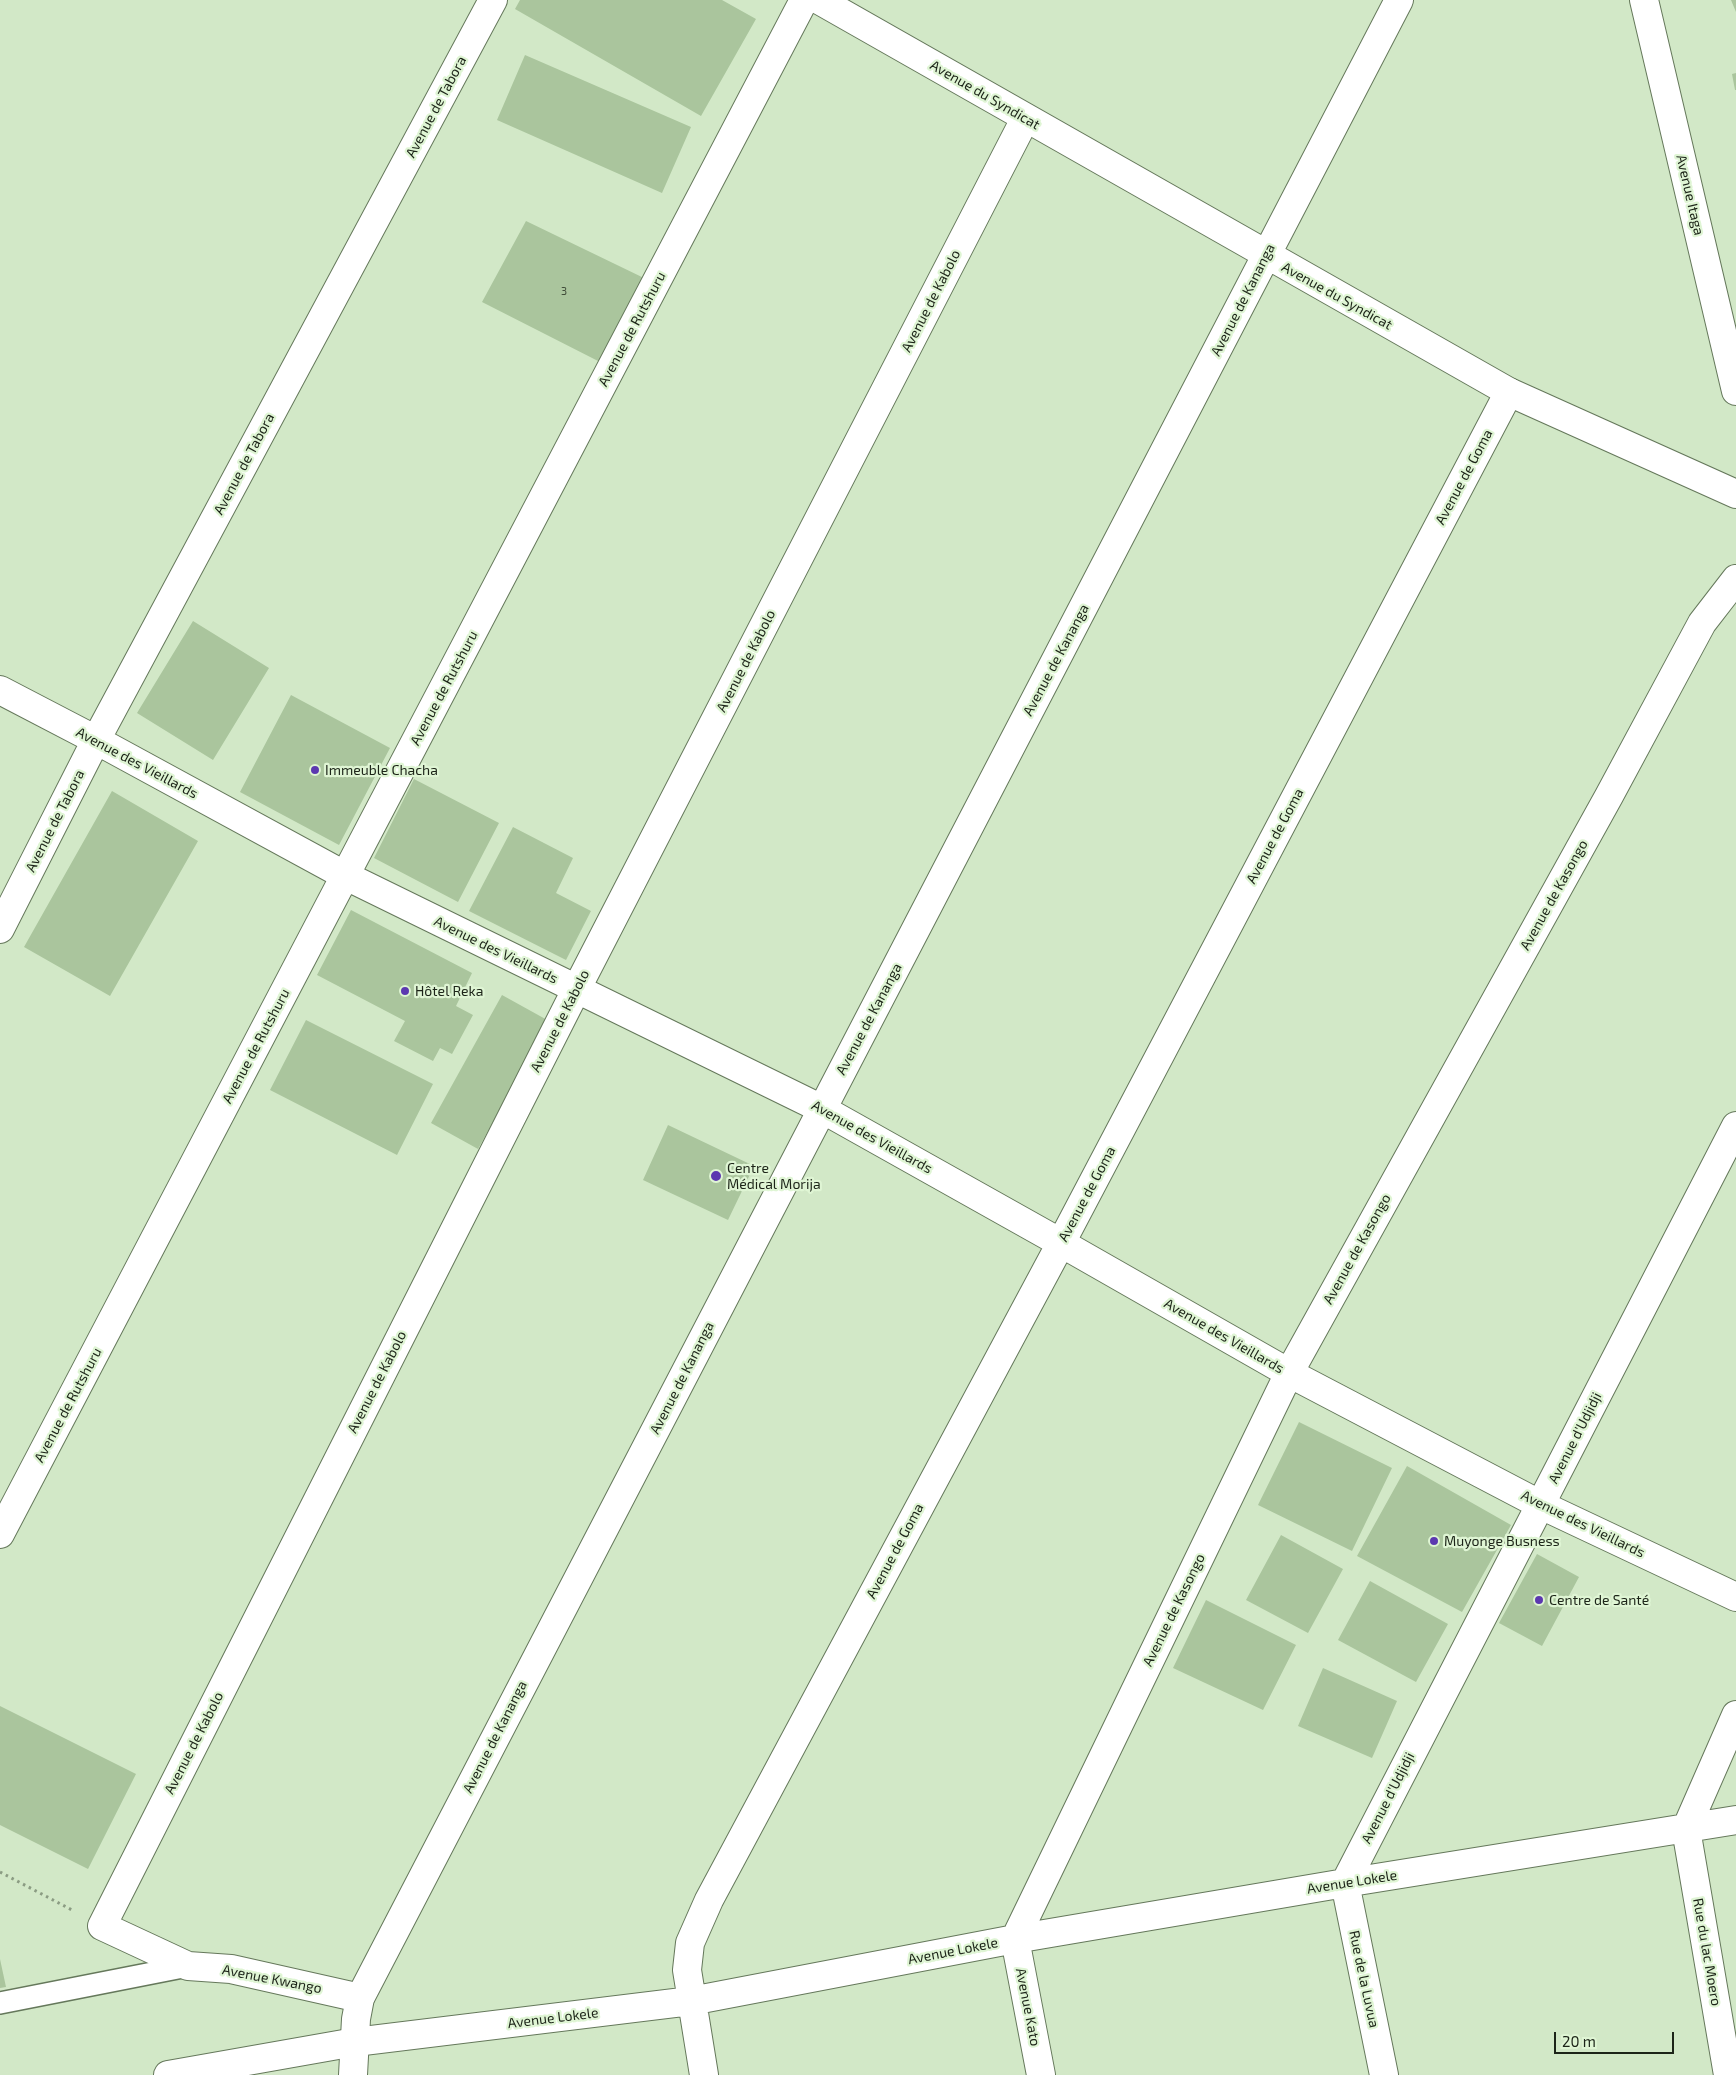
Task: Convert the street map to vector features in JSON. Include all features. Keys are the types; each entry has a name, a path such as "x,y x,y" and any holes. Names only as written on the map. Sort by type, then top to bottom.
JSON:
{"street":[{"name":"Avenue de Tabora","path":"0,929 96,740 493,0"},
{"name":"Avenue de Rutshuru","path":"0,1534 804,0"},
{"name":"Avenue du Syndicat","path":"819,0 1266,256 1509,392 1736,494"},
{"name":"Avenue de Kananga","path":"353,2075 356,2019 360,1998 1399,0"},
{"name":"Avenue Itaga","path":"1644,0 1736,390"},
{"name":"Avenue de Kabolo","path":"102,1926 576,990 1025,119"},
{"name":"Avenue de Goma","path":"704,2075 687,1970 690,1943 709,1900 1061,1242 1509,392"},
{"name":"Avenue de Kasongo","path":"1015,1939 1289,1373 1609,796 1702,623 1736,579"},
{"name":"Avenue des Vieillards","path":"0,690 346,876 822,1109 1061,1242 1289,1373 1541,1505 1736,1597"},
{"name":"Avenue d'Udjidji","path":"1345,1883 1736,1126"},
{"path":"1686,1829 1736,1714"},
{"name":"Avenue Lokele","path":"168,2075 355,2042 691,2001 1015,1939 1345,1883 1736,1820"},
{"name":"Rue du lac Moero","path":"1686,1829 1728,2075"},
{"name":"Rue de la Luvua","path":"1345,1883 1384,2075"},
{"name":"Avenue Kwango","path":"102,1926 188,1966 231,1970 360,1998"},
{"name":"Avenue Kato","path":"1015,1939 1040,2075"}],"lane":[{"path":"0,2002 188,1966"}],"path":[{"path":"0,1872 102,1926"}],"building":[{"path":"520,0 722,0 756,19 701,116 515,9"},
{"path":"1731,0 1736,0 1736,12"},
{"path":"525,55 691,127 662,193 497,120"},
{"path":"1736,73 1736,90 1735,90 1732,74"},
{"path":"526,221 646,279 600,362 482,302"},
{"path":"193,621 269,668 213,760 137,713"},
{"name":"Immeuble Chacha","path":"291,695 390,748 339,845 240,792"},
{"path":"414,779 499,823 458,902 374,858"},
{"path":"112,791 198,841 110,996 24,947"},
{"path":"513,827 573,858 556,893 591,911 566,960 469,911"},
{"name":"Hôtel Reka","path":"351,910 472,973 456,1006 473,1015 452,1054 440,1048 433,1061 394,1041 405,1021 317,975"},
{"path":"502,995 549,1021 478,1149 431,1123"},
{"path":"306,1020 433,1084 397,1155 270,1090"},
{"path":"668,1125 754,1166 728,1220 643,1180"},
{"path":"1299,1422 1392,1468 1352,1551 1258,1505"},
{"name":"Muyonge Busness","path":"1407,1466 1511,1525 1462,1612 1357,1556"},
{"path":"1281,1535 1343,1569 1308,1633 1246,1600"},
{"name":"Centre de Santé","path":"1537,1554 1579,1577 1542,1646 1499,1623"},
{"path":"1370,1581 1448,1624 1416,1682 1338,1640"},
{"path":"1206,1600 1296,1645 1263,1710 1173,1668"},
{"path":"1323,1668 1397,1701 1372,1758 1298,1726"},
{"path":"0,1706 136,1774 88,1869 0,1825"},
{"path":"0,1959 6,1987 0,1988"}],"place":[{"name":"Immeuble Chacha","path":"315,770"},
{"name":"Hôtel Reka","path":"405,991"},
{"name":"Centre Médical Morija","path":"716,1176"},
{"name":"Muyonge Busness","path":"1434,1541"},
{"name":"Centre de Santé","path":"1539,1600"}]}
